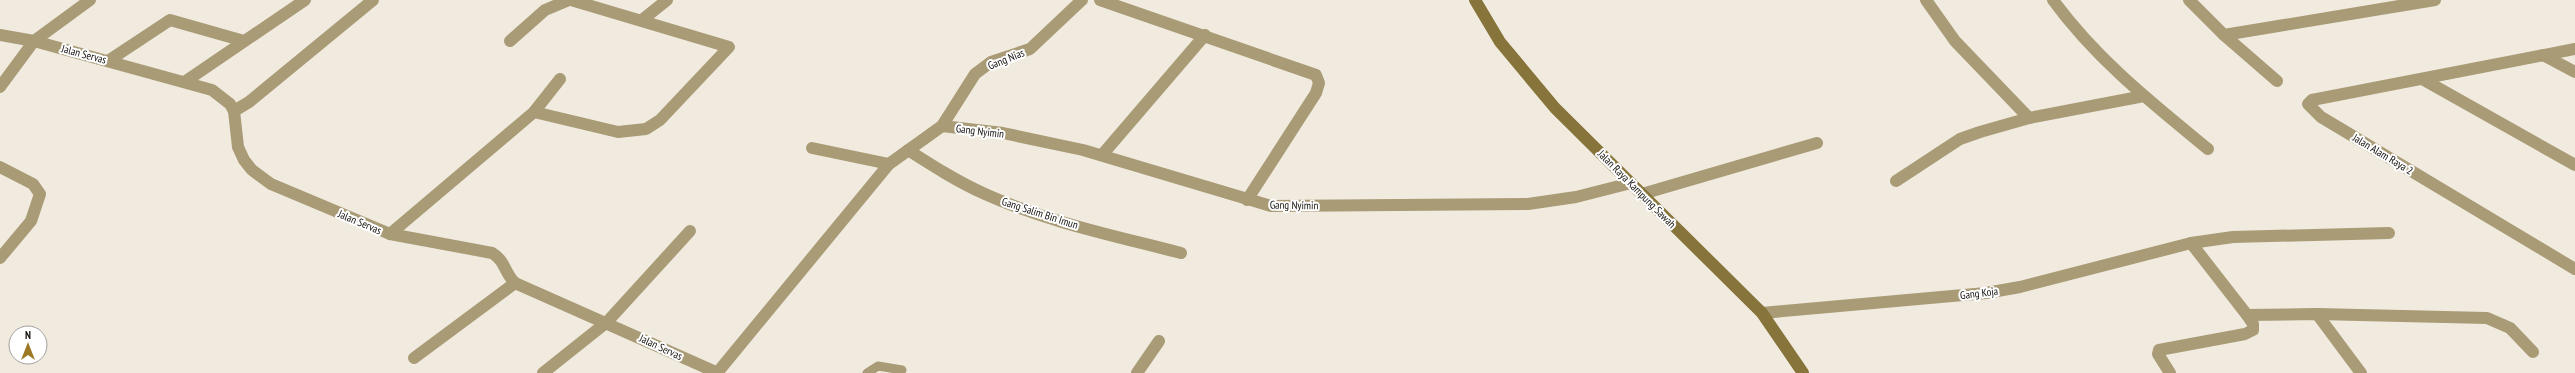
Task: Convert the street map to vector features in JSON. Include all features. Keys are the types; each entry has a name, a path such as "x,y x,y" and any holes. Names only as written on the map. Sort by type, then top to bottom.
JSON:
{"street":[{"path":"0,87 34,41 90,0"},
{"path":"186,81 305,0"},
{"path":"234,111 250,102 373,0"},
{"path":"510,41 550,6 560,1 570,0 715,41 728,47 660,120 646,129 618,132 534,112"},
{"path":"642,20 667,0"},
{"name":"Gang Nias","path":"942,126 975,74 991,62 1035,46 1082,0"},
{"path":"1100,0 1205,35 1316,75 1319,83 1316,93 1247,200"},
{"name":"Jalan Raya Kampung Sawah","path":"1475,0 1500,42 1555,108 1762,313 1803,373"},
{"path":"1926,0 1955,40 2029,118"},
{"path":"2053,0 2080,35 2144,96 2208,149"},
{"path":"2189,0 2224,35 2277,81"},
{"path":"2224,35 2435,0"},
{"path":"108,61 170,20 244,41"},
{"path":"1102,155 1205,35"},
{"name":"Jalan Servas","path":"0,36 34,41 186,81 212,90 230,104 234,111 238,147 252,170 271,184 390,234 492,253 501,258 506,266 506,275 515,283 607,322 718,373"},
{"name":"Jalan Alam Raya 2","path":"2575,49 2424,80 2312,100 2308,104 2321,117 2570,266 2575,255"},
{"path":"2543,55 2575,72"},
{"path":"390,234 534,112 560,79"},
{"path":"2424,80 2575,165"},
{"path":"1896,181 1960,140 2029,118 2144,96"},
{"path":"718,373 889,164 942,126"},
{"name":"Gang Nyimin","path":"942,126 1006,134 1102,155 1271,206 1528,204 1569,199 1631,183"},
{"path":"1642,194 1817,143"},
{"path":"812,148 889,164"},
{"name":"Gang Salim Bin Imun","path":"908,150 960,183 1050,218 1180,253"},
{"path":"0,168 33,184 40,194 39,208 29,225 0,258"},
{"path":"543,373 607,322 690,231"},
{"name":"Gang Koja","path":"1762,313 1986,293 2020,287 2192,243 2233,237 2389,233"},
{"path":"2170,373 2158,354 2159,350 2245,334 2253,330 2253,324 2192,243"},
{"path":"414,358 515,283"},
{"path":"2246,315 2317,314 2488,318 2510,328 2533,352"},
{"path":"2317,314 2361,373"},
{"path":"1137,373 1159,341"}],"lane":[{"path":"867,373 878,366 902,370"}]}
